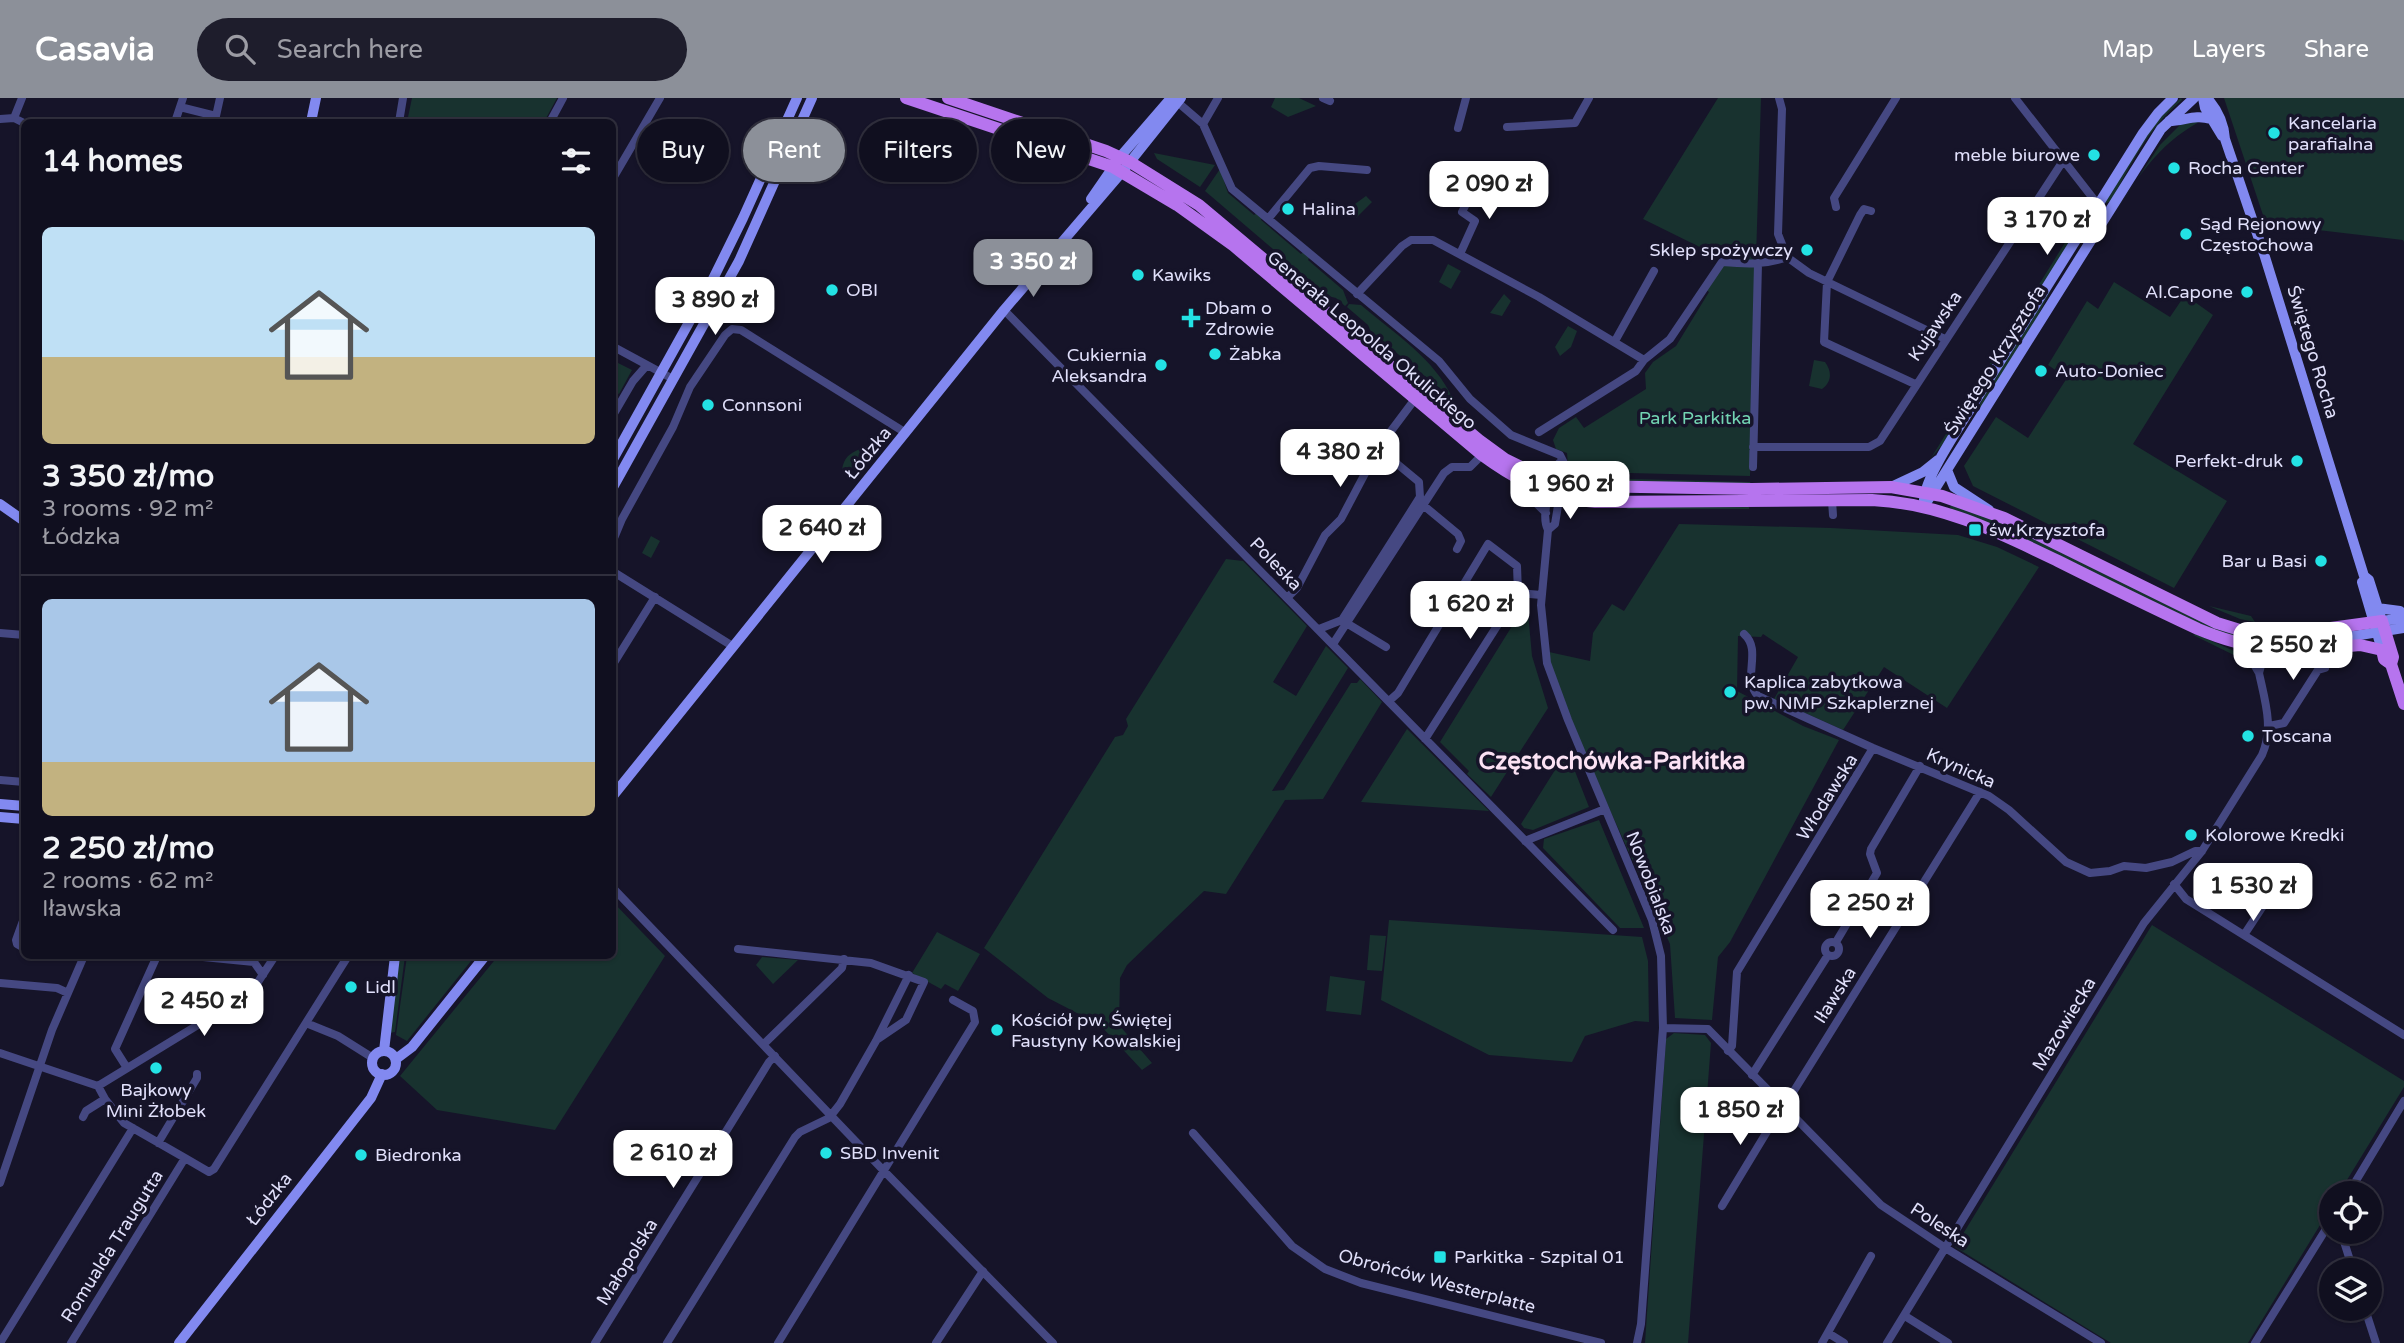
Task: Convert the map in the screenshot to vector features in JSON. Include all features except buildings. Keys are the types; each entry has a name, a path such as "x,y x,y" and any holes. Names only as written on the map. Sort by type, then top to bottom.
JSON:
{"main road":[{"name":"Generała Leopolda Okulickiego","path":"906,98 1121,164 1210,227 1482,456 1522,482 1557,487 1891,488 1928,493 1996,514 2272,649 2329,640"},
{"name":"Generała Leopolda Okulickiego","path":"948,98 1121,164 1199,205 1495,452 1557,487 1595,502 1886,501 1924,506 1987,526 2197,629 2225,640 2256,641 2272,636 2379,627"},
{"name":"Świętego Rocha","path":"2379,627 2393,657 2391,664 2404,704"},
{"path":"2329,640 2338,647 2360,645 2382,650"},
{"name":"Świętego Rocha","path":"2382,650 2384,659 2391,664"}],"street":[{"path":"14,118 22,98"},
{"path":"181,103 216,116 220,98"},
{"path":"312,119 316,98"},
{"path":"400,119 403,98"},
{"path":"552,119 563,98"},
{"path":"616,173 660,98"},
{"path":"616,454 738,229 797,98"},
{"path":"616,482 739,261 811,98"},
{"path":"1203,124 1218,98"},
{"path":"1458,128 1466,98"},
{"path":"1507,127 1575,124 1589,98"},
{"path":"1779,98 1782,109 1778,234 1787,257 1802,269 1945,340"},
{"path":"1836,207 1834,198 1896,98"},
{"path":"2015,98 2106,215"},
{"name":"Świętego Krzysztofa","path":"1940,458 2143,133 2174,98"},
{"name":"Świętego Krzysztofa","path":"1928,493 1947,470 2106,215 2169,121 2194,98"},
{"name":"Świętego Rocha","path":"2205,98 2211,119 2225,139"},
{"name":"Świętego Rocha","path":"2205,98 2216,109 2225,130 2225,139 2262,245 2364,576 2368,580 2377,608 2382,650"},
{"path":"1176,99 1203,124 1232,189 1439,361 1470,399 1511,435 1560,455 1562,461 1559,463 1557,487"},
{"name":"Łódzka","path":"616,792 1176,99"},
{"path":"2169,121 2200,116 2211,119"},
{"path":"0,119 14,118 21,122"},
{"name":"Kujawska","path":"1753,447 1869,447 1880,441 2063,160"},
{"path":"1268,219 1310,167 1367,170"},
{"path":"1460,254 1475,221 1462,212 1478,180"},
{"path":"1871,211 1864,209 1860,215 1827,282 1824,342 1915,384"},
{"path":"1357,294 1402,246 1411,240 1433,240 1615,341 1644,360"},
{"path":"1539,432 1636,371 1644,360 1670,339 1722,262 1771,263 1787,257"},
{"path":"1753,467 1758,264"},
{"path":"1615,341 1654,271"},
{"name":"Poleska","path":"1004,310 1613,930"},
{"path":"616,533 673,427 690,387 725,335 732,329 748,334 906,433"},
{"path":"616,348 673,379"},
{"path":"616,409 633,381 647,365"},
{"path":"1287,598 1297,588 1325,535 1341,519 1378,448 1415,399"},
{"path":"1318,629 1342,620 1420,496 1419,482 1378,448"},
{"path":"1333,645 1446,470 1452,467 1471,467 1482,456"},
{"path":"1891,488 1923,472 1940,458"},
{"path":"1924,506 1940,458"},
{"path":"1947,470 1954,487 1996,514"},
{"path":"1522,482 1525,492 1546,513"},
{"name":"Nowobialska","path":"1557,487 1546,513 1545,523 1548,530 1541,595 1542,635 1550,673 1656,933 1662,970 1662,1028 1641,1324 1637,1343"},
{"name":"Nowobialska","path":"1548,530 1555,524 1557,487"},
{"path":"1832,501 1833,515"},
{"path":"0,504 21,520"},
{"path":"1423,505 1458,534 1461,541 1457,549"},
{"path":"1389,701 1398,693 1488,544 1517,566 1518,593 1425,739"},
{"path":"616,573 734,648"},
{"name":"Świętego Rocha","path":"2364,576 2362,582 2379,627"},
{"path":"1518,593 1541,595"},
{"path":"616,660 655,597"},
{"path":"2377,608 2400,611 2404,617 2379,627"},
{"path":"1349,624 1386,647"},
{"path":"2379,627 2404,628"},
{"name":"Generała Leopolda Okulickiego","path":"2329,640 2379,627"},
{"path":"0,633 21,635"},
{"name":"Krynicka","path":"1744,634 1750,639 1752,647 1751,684 1758,696 1980,792 2009,810 2066,862 2090,873 2124,866 2153,866 2172,862 2195,851 2203,851"},
{"name":"Mazowiecka","path":"1887,1343 1947,1249 2144,923 2203,851 2262,755 2269,726 2256,641"},
{"path":"2269,726 2284,723 2318,670 2325,668"},
{"name":"Włodawska","path":"1728,1051 1732,1046 1737,972 1873,748"},
{"path":"1752,1075 1828,955 1833,956 1839,952 1836,942 1877,873 1870,854 1871,849 1920,766"},
{"path":"0,780 21,782"},
{"name":"Iławska","path":"1783,1106 1980,792"},
{"path":"0,804 21,806"},
{"path":"1525,841 1605,809"},
{"path":"0,817 21,819"},
{"path":"2244,935 2288,868"},
{"path":"2174,884 2186,899 2404,1035"},
{"path":"616,891 1048,1341"},
{"path":"21,926 16,940 21,946"},
{"path":"738,949 871,963 921,980 924,985 906,1020 876,1041"},
{"path":"0,1183 40,1065 81,959"},
{"path":"127,1068 115,1049 156,959"},
{"path":"224,959 254,962 264,975"},
{"path":"98,1086 242,998 264,975 273,959"},
{"name":"Romualda Traugutta","path":"71,1343 185,1158 209,1172 214,1169 346,959"},
{"path":"384,1051 395,959"},
{"path":"373,1058 374,1068 382,1074 393,1071 396,1059 412,1047 483,959"},
{"path":"764,1044 842,968 844,959"},
{"path":"667,1343 795,1137 832,1115 876,1041 909,975"},
{"path":"0,983 57,988 68,993"},
{"path":"778,1343 975,1022 973,1012 953,1000"},
{"path":"306,1023 338,1036 373,1058"},
{"name":"Poleska","path":"1662,1028 1708,1029 1881,1205 2085,1339 2101,1343"},
{"path":"373,1058 384,1051 396,1059"},
{"path":"0,1053 98,1086 124,1123 185,1158"},
{"name":"Małopolska","path":"595,1343 775,1056"},
{"path":"158,1143 197,1074"},
{"name":"Łódzka","path":"179,1343 371,1098 382,1074"},
{"path":"83,1117 86,1111 105,1099"},
{"path":"2356,1181 2404,1101"},
{"path":"1722,1206 1783,1106"},
{"path":"0,1343 133,1128"},
{"name":"Obrońców Westerplatte","path":"1193,1133 1292,1246 1325,1269 1362,1283 1601,1343"},
{"path":"2255,1343 2319,1240"},
{"path":"1822,1343 1871,1256"},
{"path":"936,1343 983,1271"},
{"path":"1905,1316 1948,1343"},
{"path":"2369,1321 2376,1343"},
{"path":"1828,1333 1844,1343"}],"green space":[{"path":"412,98 557,98 546,119 408,119"},
{"path":"1275,98 1299,98 1316,106 1288,117 1271,107"},
{"path":"1718,98 1761,98 1756,258 1752,261 1724,259 1643,219"},
{"path":"2181,98 2150,134 2111,201 2106,203 2104,201 2155,122"},
{"path":"2224,98 2404,98 2404,242 2266,224"},
{"path":"2199,122 2171,141 2132,186 2160,145 2182,123"},
{"path":"1154,153 1215,165 1200,187 1157,159"},
{"path":"1220,169 1228,193 1254,215 1258,212 1263,216 1261,220 1301,254 1304,251 1310,256 1308,260 1343,290 1348,303 1345,306 1336,298 1328,296 1205,191"},
{"path":"1366,196 1372,202 1356,218 1348,209"},
{"path":"2071,233 2072,239 1942,445 1931,458"},
{"path":"1448,264 1461,271 1451,289 1439,282"},
{"name":"Park Parkitka","path":"1723,266 1755,267 1750,476 1589,472 1568,466 1567,453 1556,449 1553,440 1559,428 1576,417 1584,428 1646,389 1645,373 1653,362 1676,346 1709,292 1705,289"},
{"path":"2114,282 2170,317 2185,295 2213,315 2133,444 2227,501 2174,588 1973,486 1964,466 1996,417 2028,438 2067,378 2048,365 2087,301 2098,309"},
{"path":"2052,288 2035,321 1979,411 1977,410 1994,377"},
{"path":"1504,294 1511,301 1502,316 1490,313"},
{"path":"1349,304 1361,305 1413,347 1436,371 1453,399 1371,332 1368,325 1347,307"},
{"path":"1568,326 1577,331 1571,347 1560,356 1555,347"},
{"path":"1814,360 1825,362 1829,369 1829,380 1822,389 1809,386"},
{"path":"618,363 632,370 619,394 616,393"},
{"path":"860,449 865,453 848,474 842,470 844,462 850,454"},
{"path":"1591,478 1750,482 1750,486 1588,482"},
{"path":"1952,502 2250,640 2226,637 2008,532 1950,508"},
{"path":"1749,504 1749,509 1626,509 1629,507"},
{"path":"1679,524 1958,535 1997,547 2039,567 1947,708 1884,667 1843,730 1774,699 1798,657 1763,634 1761,637 1738,636 1737,691 1803,726 1839,740 1730,942 1718,957 1712,1020 1675,1018 1670,944 1550,676 1549,652 1590,661 1593,633 1612,604 1624,611"},
{"path":"651,536 660,541 651,558 642,553"},
{"path":"1226,559 1243,561 1307,626 1273,682 1296,696 1326,646 1348,668 1272,791 1284,790 1351,683 1357,683 1360,679 1382,702 1323,799 1285,800 1226,894 1204,891 1127,965 1120,978 1119,1025 1152,1063 1142,1070 1100,1025 1048,998 984,948 1115,737 1123,735 1128,726 1126,719"},
{"path":"1527,602 1532,656 1548,708 1491,797 1440,742"},
{"path":"2209,606 2251,616 2255,622 2240,619"},
{"path":"2196,634 2248,659 2242,659 2193,635"},
{"path":"2356,648 2356,651 2275,659 2275,652 2304,654"},
{"path":"1407,729 1489,811 1361,802"},
{"path":"1567,751 1589,807 1533,830 1524,828 1521,824"},
{"path":"1599,820 1644,928 1620,928 1543,848 1544,839"},
{"path":"616,905 665,956 555,1130 437,1110 400,1076 496,959 616,959"},
{"path":"1389,920 1642,937 1648,961 1649,1022 1635,1021 1585,1036 1572,1062 1489,1055 1381,1000"},
{"path":"2152,925 2404,1081 2404,1087 2346,1181 2319,1181 2319,1227 2248,1343 2111,1343 1955,1247"},
{"path":"937,932 980,954 958,991 945,984 941,989 912,973"},
{"path":"1370,935 1386,936 1382,971 1367,970"},
{"path":"762,957 798,960 773,984 756,965"},
{"path":"400,959 405,959 395,1032 389,1033"},
{"path":"407,959 473,959 407,1041 396,1035"},
{"path":"1330,976 1365,981 1361,1015 1326,1011"},
{"path":"1674,1033 1705,1035 1711,1043 1688,1343 1645,1343 1666,1039"}],"place":[{"name":"Kancelaria parafialna","path":"2274,133"},
{"name":"meble biurowe","path":"2094,155"},
{"name":"Rocha Center","path":"2174,168"},
{"name":"Halina","path":"1288,209"},
{"name":"Sąd Rejonowy Częstochowa","path":"2186,234"},
{"name":"Sklep spożywczy","path":"1807,250"},
{"name":"Kawiks","path":"1138,275"},
{"name":"OBI","path":"832,290"},
{"name":"Al.Capone","path":"2247,292"},
{"name":"Dbam o Zdrowie","path":"1191,318"},
{"name":"Żabka","path":"1215,354"},
{"name":"Cukiernia Aleksandra","path":"1161,365"},
{"name":"Auto-Doniec","path":"2041,371"},
{"name":"Connsoni","path":"708,405"},
{"name":"Perfekt-druk","path":"2297,461"},
{"name":"św.Krzysztofa","path":"1975,530"},
{"name":"Bar u Basi","path":"2321,561"},
{"name":"Kaplica zabytkowa pw. NMP Szkaplerznej","path":"1730,692"},
{"name":"Toscana","path":"2248,736"},
{"name":"Kolorowe Kredki","path":"2191,835"},
{"name":"Lidl","path":"351,987"},
{"name":"Kościół pw. Świętej Faustyny Kowalskiej","path":"997,1030"},
{"name":"Bajkowy Mini Żłobek","path":"156,1068"},
{"name":"SBD Invenit","path":"826,1153"},
{"name":"Biedronka","path":"361,1155"},
{"name":"Parkitka - Szpital 01","path":"1440,1257"}],"district":[{"name":"Częstochówka-Parkitka","path":"1612,761"}]}
